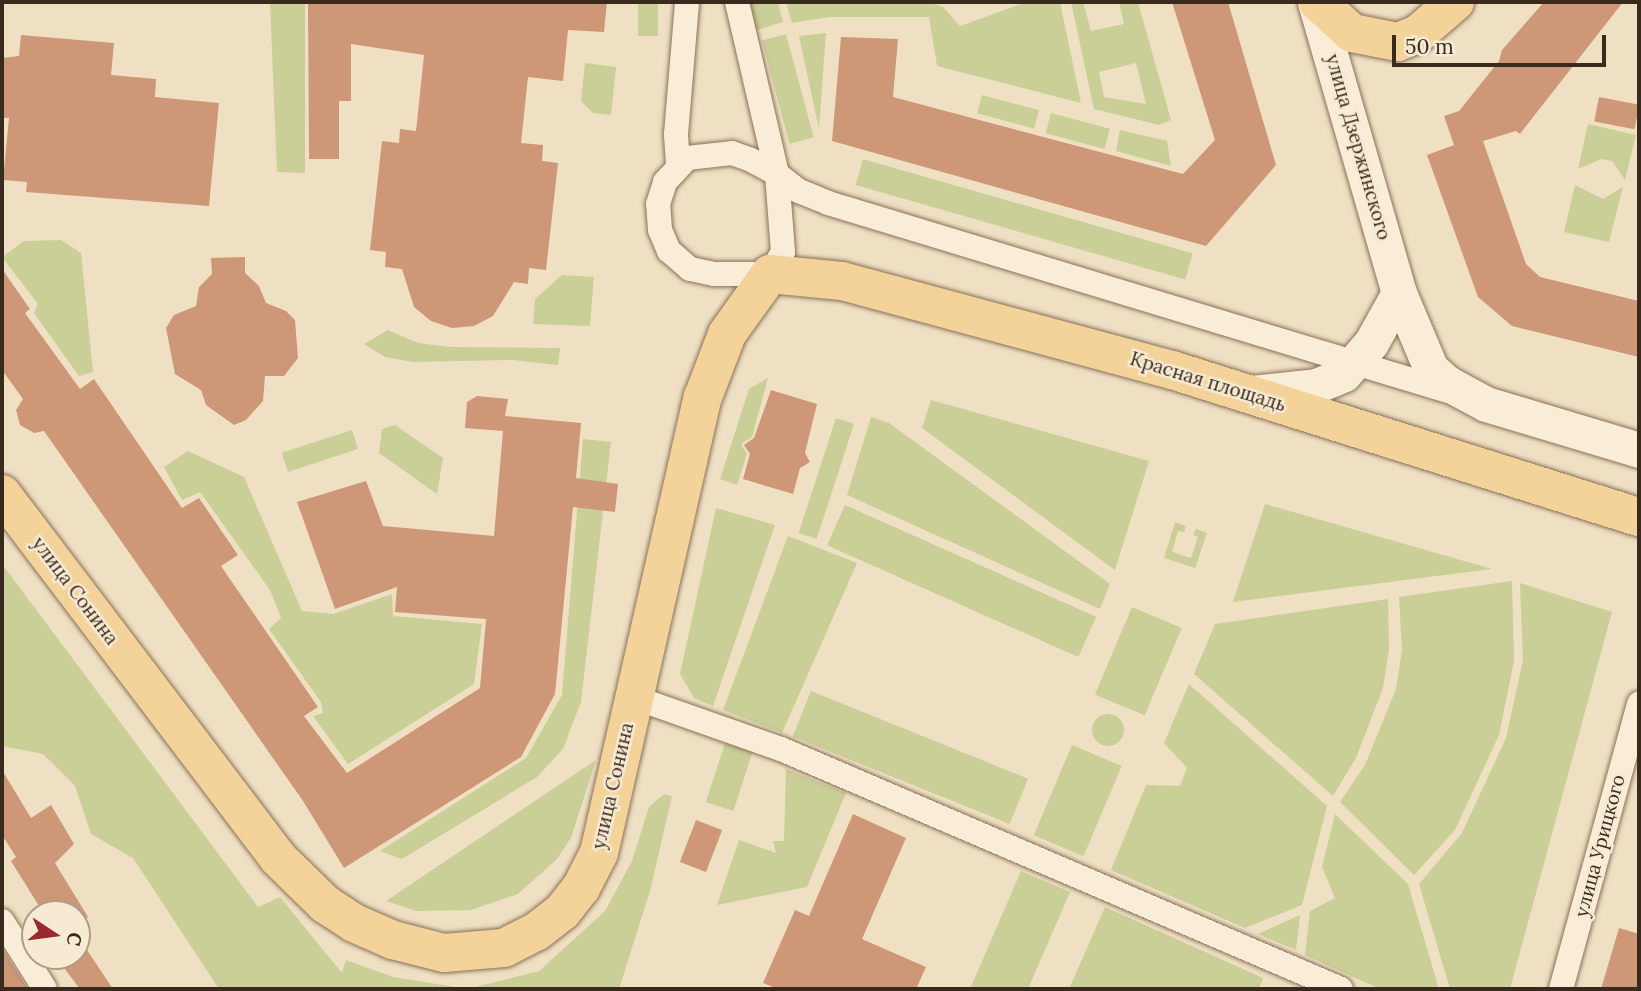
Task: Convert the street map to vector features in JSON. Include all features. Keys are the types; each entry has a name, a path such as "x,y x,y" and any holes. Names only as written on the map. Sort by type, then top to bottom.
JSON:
{"main road":[{"path":"1316,2 1352,33 1398,42 1418,34 1455,2"},
{"name":"улица Дзержинского","path":"1316,2 1399,293 1431,369 1447,383 1486,404 1639,450"},
{"name":"Красная площадь","path":"770,274 842,281 1248,393 1639,517"},
{"name":"улица Сонина","path":"2,494 278,858 325,904 393,940 444,953 480,952 515,942 562,912 581,888 599,853 703,397 727,334 770,274"},
{"path":"1248,393 1316,386 1359,362 1399,293"}],"street":[{"path":"678,164 676,134 687,2"},
{"path":"737,2 777,174 783,251 770,274 706,274 683,264 669,251 660,230 658,204 668,174 678,164 695,155 722,152 741,156 777,174 799,191 828,203 1359,362 1486,404"},
{"path":"633,697 713,722 793,754 1341,989"},
{"name":"улица Урицкого","path":"1561,989 1639,703"},
{"path":"2,921 45,989"}],"green space":[{"path":"270,2 305,2 305,173 277,172"},
{"path":"638,2 658,2 658,36 638,36"},
{"path":"748,2 778,2 783,22 757,30"},
{"path":"786,2 930,3 943,7 960,26 1026,2 1060,2 1081,103 937,66 929,17 829,17 792,23"},
{"path":"1071,2 1083,2 1091,31 1124,24 1119,2 1138,2 1171,120 1159,125 1094,109","holes":["1136,63 1146,104 1104,97 1099,72"]},
{"path":"826,33 819,129 799,36"},
{"path":"786,34 814,137 790,144 762,40"},
{"path":"585,63 616,67 611,115 593,113 581,101"},
{"path":"982,95 1039,110 1034,129 977,113"},
{"path":"1051,113 1110,129 1104,149 1046,133"},
{"path":"1588,124 1636,135 1625,180 1612,161 1602,159 1578,169"},
{"path":"1120,130 1167,141 1171,166 1116,151"},
{"path":"863,159 1193,254 1185,279 856,185"},
{"path":"1575,185 1603,199 1623,187 1609,242 1564,232"},
{"path":"61,240 81,253 93,372 79,376 34,313 38,304 2,257 24,241"},
{"path":"562,275 594,277 590,326 533,324 535,299"},
{"path":"388,330 418,343 450,347 560,348 558,365 513,360 413,362 385,357 364,344"},
{"path":"768,378 752,437 741,444 747,454 737,485 720,479 749,389"},
{"path":"931,400 1149,461 1115,570 922,428"},
{"path":"871,417 889,423 1110,584 1100,609 847,495"},
{"path":"836,418 854,424 817,539 799,533"},
{"path":"395,425 443,458 437,494 379,453 382,429"},
{"path":"352,430 358,449 288,472 282,453"},
{"path":"583,439 611,442 581,702 563,749 537,777 402,859 380,851 526,758 562,695"},
{"path":"188,451 244,477 302,611 333,614 392,594 393,616 482,624 474,684 348,764 313,716 323,713 321,702 269,629 281,618 270,590 200,492 182,500 164,467"},
{"path":"1265,504 1492,569 1233,602"},
{"path":"845,505 1096,617 1078,657 827,545"},
{"path":"716,508 775,525 713,706 694,698 680,674"},
{"path":"1175,522 1186,526 1184,532 1178,531 1172,552 1191,558 1198,537 1193,535 1196,529 1207,533 1195,568 1164,558"},
{"path":"788,536 857,563 782,733 723,710"},
{"path":"2,564 258,907 280,897 342,973 346,960 393,977 468,989 219,989 133,858 91,834 75,786 43,754 2,746"},
{"path":"1512,581 1514,661 1499,735 1455,830 1414,875 1340,802 1365,765 1396,689 1402,650 1399,597"},
{"path":"1520,583 1612,612 1510,989 1450,989 1419,884 1462,833 1506,738 1523,660"},
{"path":"1388,599 1389,649 1383,688 1356,758 1333,796 1194,674 1215,624"},
{"path":"1132,607 1182,628 1145,716 1095,694"},
{"path":"1189,684 1327,806 1302,905 1245,928 1111,870 1146,785 1180,786 1187,768 1164,743"},
{"path":"811,691 1028,779 1010,824 793,736"},
{"path":"1108,714 1119,719 1124,730 1119,741 1108,746 1097,741 1092,730 1097,719"},
{"path":"725,743 753,752 733,811 706,802"},
{"path":"1072,745 1122,766 1083,856 1034,835"},
{"path":"596,760 571,838 556,860 518,894 471,910 416,911 386,901"},
{"path":"786,769 846,793 807,887 717,905 739,840 776,853 773,841 784,841"},
{"path":"664,794 672,796 650,891 619,989 468,989 539,971 605,911 632,861 649,807"},
{"path":"1335,814 1408,884 1439,989 1380,989 1305,955 1310,911 1335,898 1322,867"},
{"path":"1021,871 1070,892 1028,989 970,989"},
{"path":"1105,907 1263,978 1259,989 1069,989"},
{"path":"1300,915 1296,950 1258,934"}],"building":[{"path":"308,2 607,2 604,32 568,30 563,81 528,77 521,143 543,145 542,161 558,163 546,270 529,268 528,284 514,282 493,316 474,326 452,328 431,321 414,307 402,269 385,267 386,252 370,250 382,141 399,143 400,129 416,131 424,55 351,44 351,101 339,101 339,159 309,159"},
{"path":"1172,2 1228,2 1276,165 1206,246 832,141 841,37 898,39 893,97 1183,174 1215,140"},
{"path":"1544,2 1623,2 1520,134 1516,131 1483,141 1526,264 1540,277 1639,301 1639,357 1512,326 1478,297 1427,155 1454,145 1444,116 1459,111 1499,61 1502,50"},
{"path":"21,35 114,43 111,75 156,79 155,97 219,103 209,206 26,192 27,182 3,180 9,118 2,118 2,58 19,56"},
{"path":"1599,97 1639,105 1634,129 1594,122"},
{"path":"245,257 245,273 259,286 266,303 286,311 295,320 298,358 284,376 265,376 263,401 246,420 234,425 206,405 201,390 175,374 166,328 174,315 196,306 199,287 212,274 211,258"},
{"path":"2,269 30,309 25,313 80,389 94,379 182,508 199,498 238,555 221,566 318,707 304,716 347,773 480,688 486,619 395,612 397,587 335,609 297,502 366,481 383,526 494,536 503,431 465,428 467,402 477,396 508,399 505,416 581,423 576,478 618,484 615,512 573,507 555,694 521,757 344,868 303,801 44,431 34,433 20,425 16,410 23,399 2,370"},
{"path":"771,390 817,404 805,453 810,462 800,468 793,494 743,479 750,454 744,445 754,438"},
{"path":"2,770 31,818 51,805 74,844 55,863 78,900 35,900 11,861 16,857 2,835"},
{"path":"853,814 906,838 862,939 926,967 916,989 778,989 763,983 795,910 809,916"},
{"path":"696,820 722,830 706,872 680,862"},
{"path":"1619,928 1639,934 1639,989 1601,989"},
{"path":"2,948 28,989 2,989"},
{"path":"91,956 113,989 80,989 66,970 91,970"}]}
